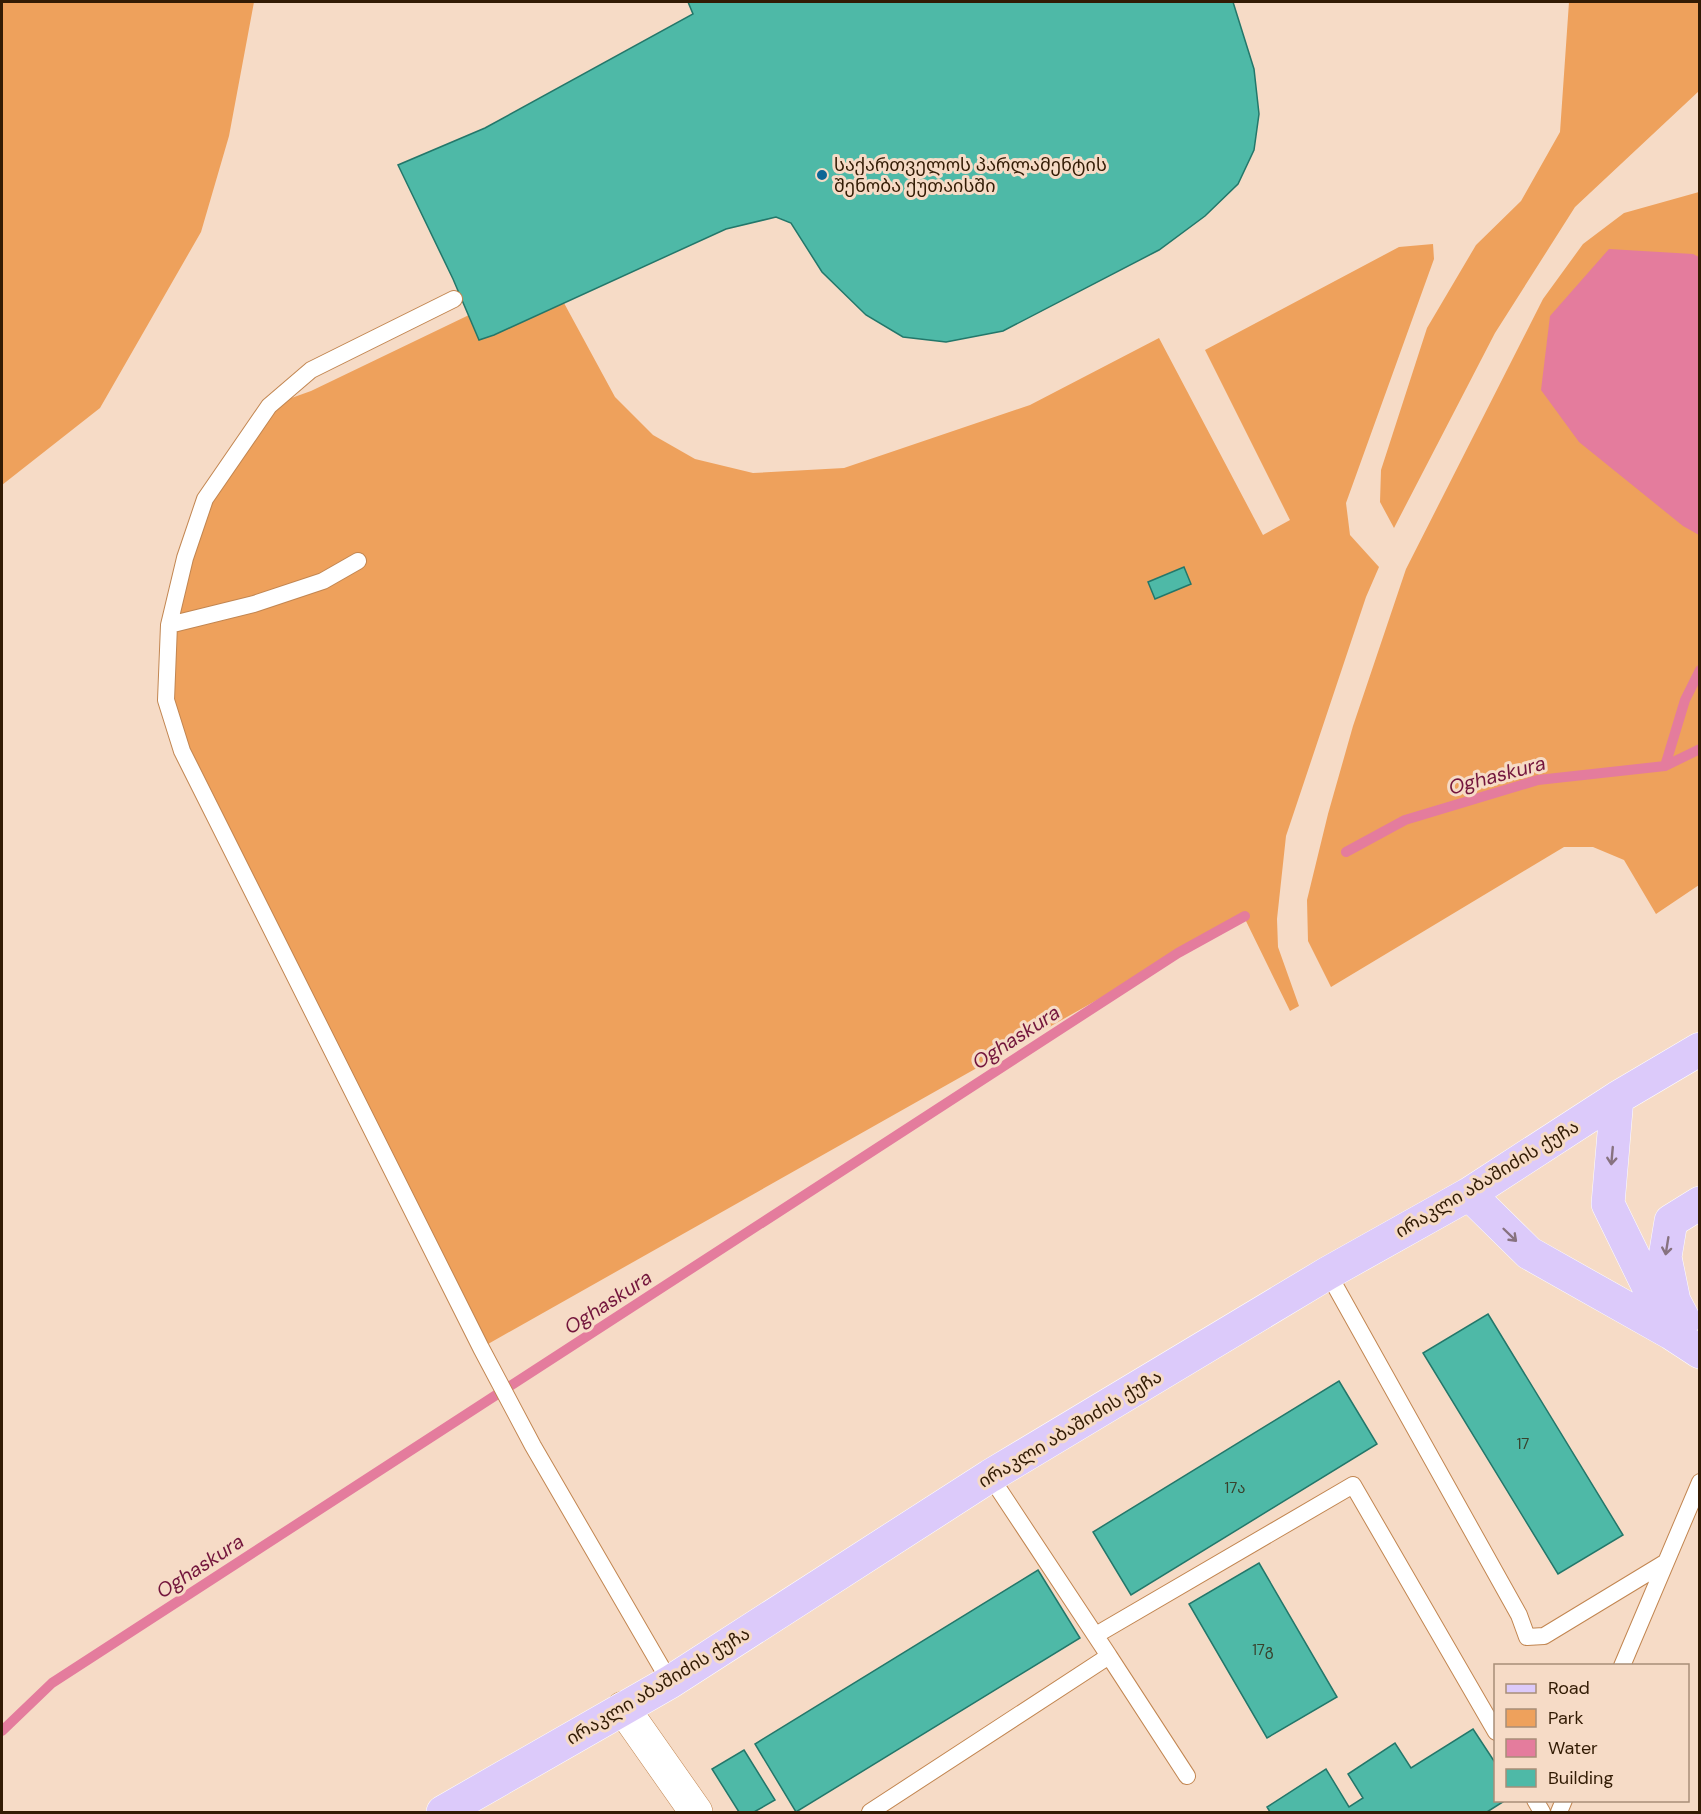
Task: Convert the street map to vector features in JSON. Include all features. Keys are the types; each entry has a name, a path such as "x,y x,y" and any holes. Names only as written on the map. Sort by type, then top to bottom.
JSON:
{"main road":[{"name":"ირაკლი აბაშიძის ქუჩა","path":"443,1812 670,1682 990,1476 1328,1273 1468,1194 1617,1098 1700,1049"},
{"path":"1617,1098 1608,1204 1685,1339"},
{"path":"1468,1194 1529,1253 1685,1339 1700,1352"},
{"path":"1685,1339 1695,1339 1674,1300 1665,1257 1671,1221 1700,1203"}],"street":[{"path":"623,1708 696,1812"}],"lane":[{"path":"454,300 311,370 269,406 205,499 185,558 169,625 166,700 182,751 481,1348 533,1446 670,1682"},
{"path":"169,625 254,604 323,581 358,561"},
{"path":"1328,1273 1519,1615 1527,1637 1544,1636 1666,1562"},
{"path":"990,1476 1187,1776"},
{"path":"1622,1664 1700,1482"},
{"path":"1095,1635 1353,1485 1494,1729"},
{"path":"870,1812 1109,1656"}],"green space":[{"path":"2,2 254,2 229,136 201,232 100,408 2,485"},
{"path":"1569,2 1699,2 1699,91 1575,207 1495,333 1394,528 1380,502 1381,470 1427,328 1476,245 1521,201 1560,132"},
{"path":"1699,192 1699,885 1656,914 1624,860 1593,847 1564,847 1331,987 1308,941 1307,900 1353,726 1406,569 1543,299 1583,244 1624,213"},
{"path":"1433,244 1434,259 1346,503 1350,535 1379,567 1366,597 1286,836 1277,919 1278,947 1299,1006 1290,1011 1244,917 481,1348 166,700 169,625 205,499 269,406 311,391 469,315 564,303 615,397 653,435 695,459 753,473 844,468 1030,405 1159,338 1263,535 1290,520 1205,350 1399,247"}],"water":[{"path":"1609,249 1693,254 1699,257 1699,535 1683,526 1579,442 1541,390 1550,316"}],"building":[{"name":"საქართველოს პარლამენტის შენობა ქუთაისში","path":"688,2 1233,2 1254,69 1259,114 1254,150 1238,184 1205,216 1159,250 1003,331 946,342 903,337 866,315 822,272 791,223 776,217 726,229 479,340 453,279 398,165 485,128 693,14"},
{"path":"1184,567 1191,584 1155,599 1148,582"},
{"path":"1488,1314 1623,1535 1558,1574 1423,1353"},
{"path":"1339,1381 1377,1444 1131,1595 1093,1532"},
{"path":"1259,1563 1337,1697 1267,1738 1189,1604"},
{"path":"1038,1570 1080,1638 796,1812 755,1744"},
{"path":"1473,1729 1494,1761 1494,1802 1503,1802 1487,1812 1270,1812 1267,1807 1326,1769 1349,1807 1363,1798 1348,1774 1395,1743 1411,1768"},
{"path":"744,1750 775,1800 754,1812 739,1812 712,1769"}],"waterway":[{"path":"1665,766 1685,700 1700,670"},
{"name":"Oghaskura","path":"1346,852 1405,820 1538,780 1665,766 1700,749"},
{"name":"Oghaskura","path":"2,1731 52,1683 1178,953 1245,916"}],"place":[{"name":"საქართველოს პარლამენტის შენობა ქუთაისში","path":"822,175"}]}
